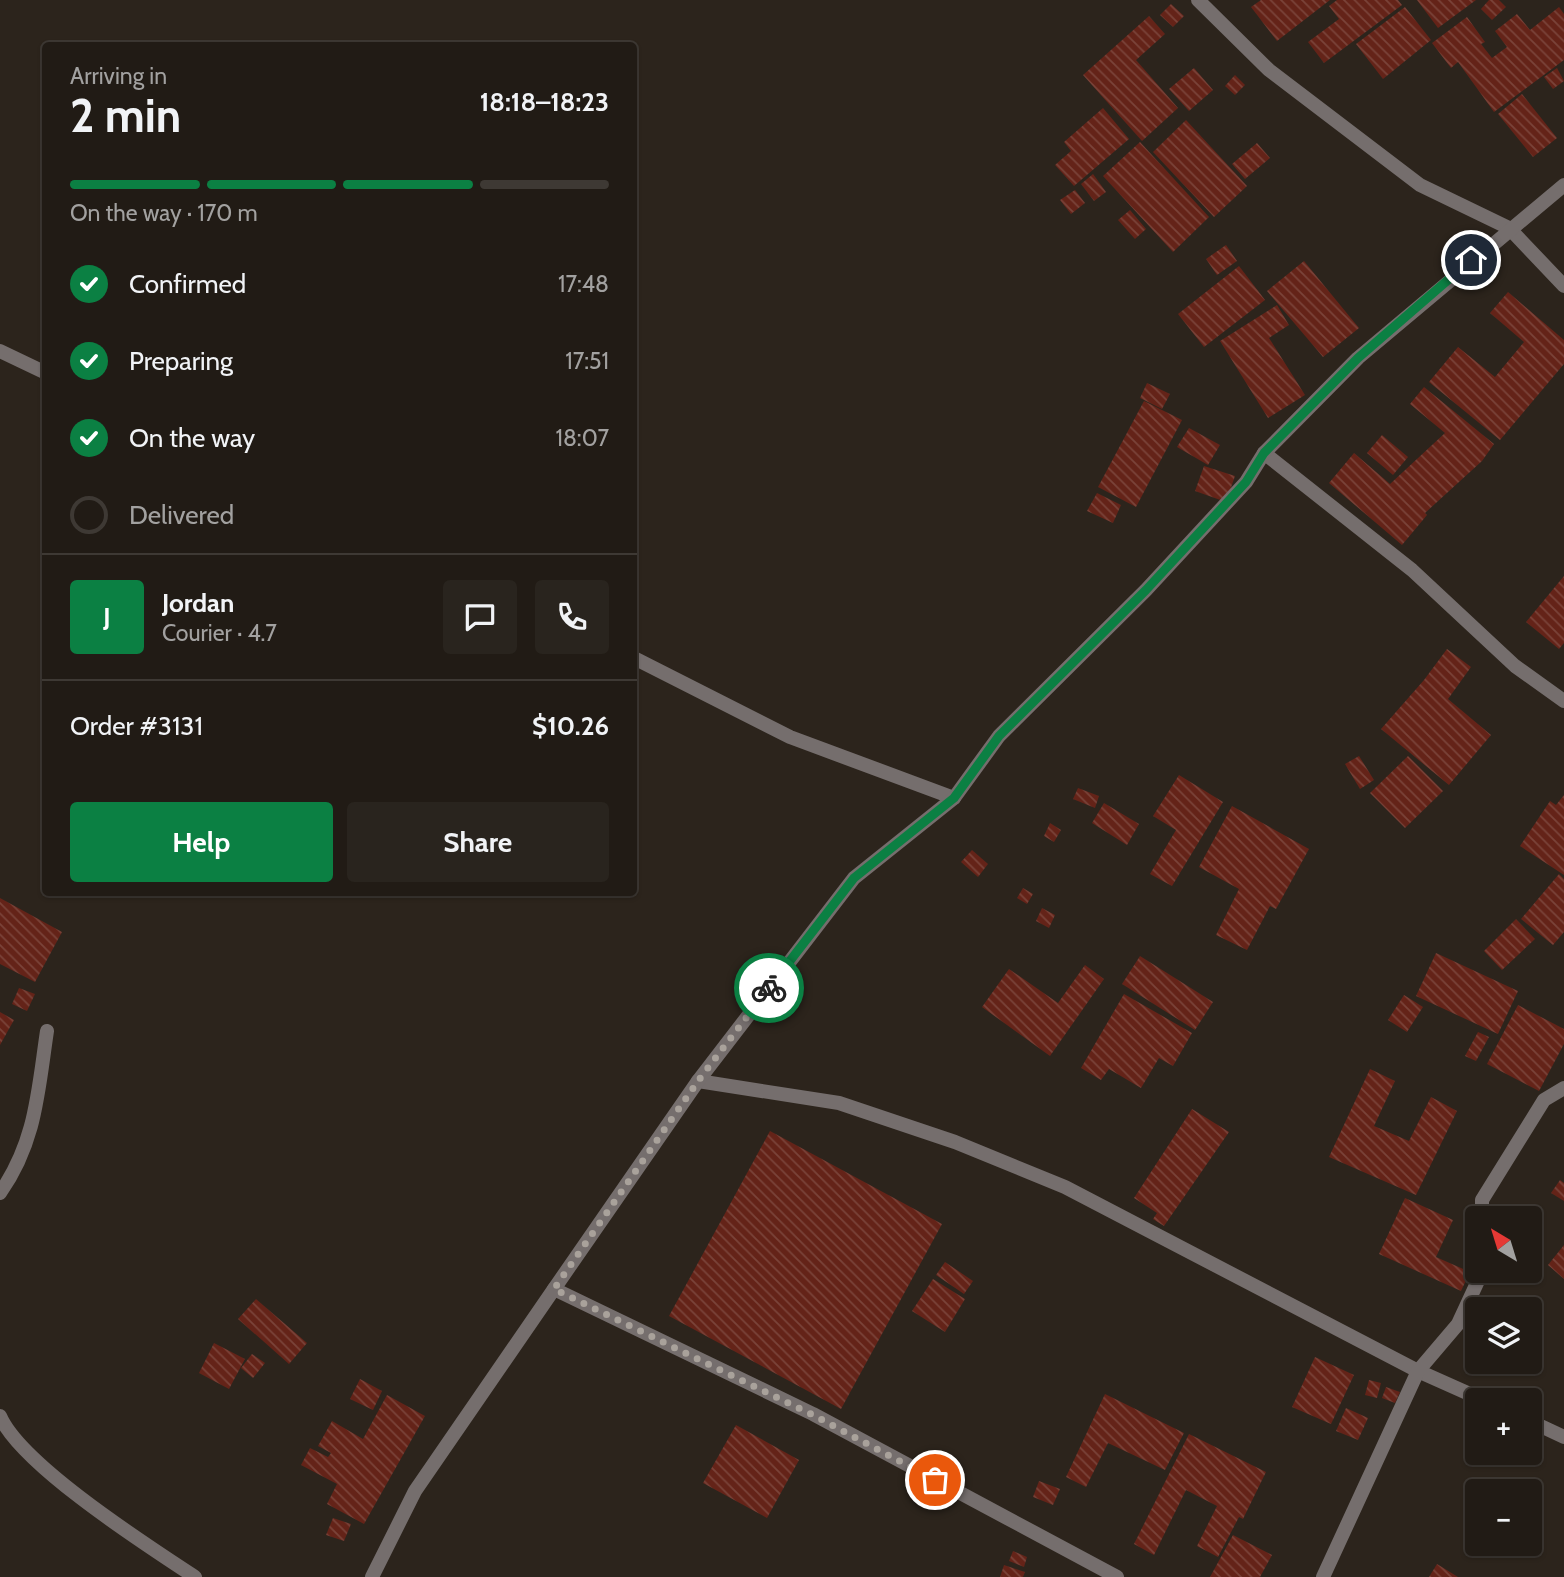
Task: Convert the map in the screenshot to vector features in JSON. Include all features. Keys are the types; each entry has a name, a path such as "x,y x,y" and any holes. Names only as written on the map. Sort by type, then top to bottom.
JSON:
{"street":[{"path":"1198,0 1269,70 1420,185 1509,228 1564,286"},
{"path":"375,1576 415,1491 698,1081 854,878 954,798 999,736 1146,590 1246,482 1264,453 1358,358 1509,228 1564,185"},
{"path":"0,351 42,371"},
{"path":"1264,453 1412,570 1515,666 1564,701"},
{"path":"637,660 790,737 954,798"},
{"path":"0,1193 16,1171 32,1132 47,1031"},
{"path":"698,1081 839,1103 955,1142 1065,1186 1418,1371 1465,1392"},
{"path":"1482,1206 1482,1200 1544,1100 1564,1088"},
{"path":"1324,1577 1418,1371 1458,1324 1477,1283"},
{"path":"554,1289 813,1415 1117,1577"},
{"path":"0,1416 39,1464 131,1534 195,1577"},
{"path":"1542,1427 1564,1437"}],"building":[{"path":"1261,0 1330,0 1277,41 1251,7"},
{"path":"1337,0 1398,0 1402,5 1324,63 1308,42 1339,19 1329,6"},
{"path":"1417,0 1476,0 1438,28"},
{"path":"1489,0 1499,0 1506,7 1492,20 1481,9"},
{"path":"1171,4 1184,16 1173,27 1160,15"},
{"path":"1405,7 1431,40 1383,79 1356,44"},
{"path":"1559,7 1564,14 1564,60 1494,112 1458,62 1451,68 1432,43 1467,17 1485,42 1481,44 1492,58 1507,47 1495,31 1517,14 1530,30"},
{"path":"1149,16 1165,34 1136,60 1178,108 1142,141 1083,75"},
{"path":"1194,68 1213,90 1189,111 1169,89"},
{"path":"1557,68 1564,81 1553,89 1544,77"},
{"path":"1235,75 1245,85 1235,95 1225,86"},
{"path":"1522,94 1557,138 1533,157 1498,114"},
{"path":"1103,108 1129,139 1074,186 1055,165 1071,151 1064,142"},
{"path":"1186,120 1247,186 1214,217 1153,152"},
{"path":"1140,142 1209,217 1173,252 1103,176"},
{"path":"1257,143 1270,158 1245,179 1232,164"},
{"path":"1093,174 1106,192 1094,201 1081,184"},
{"path":"1075,190 1085,203 1071,214 1060,200"},
{"path":"1130,210 1146,229 1135,239 1118,220"},
{"path":"1226,245 1237,261 1217,275 1206,259"},
{"path":"1304,261 1359,328 1323,357 1267,291"},
{"path":"1239,266 1265,300 1204,347 1178,314"},
{"path":"1508,292 1564,340 1564,364 1500,440 1429,382 1458,347 1495,377 1524,342 1490,313"},
{"path":"1277,305 1289,325 1269,338 1305,395 1268,418 1220,341"},
{"path":"1147,383 1170,394 1162,409 1140,398"},
{"path":"1424,387 1494,444 1482,461 1425,513 1427,515 1402,545 1329,483 1354,453 1390,484 1445,433 1410,404"},
{"path":"1144,401 1182,420 1136,507 1098,487"},
{"path":"1189,428 1220,445 1208,465 1177,447"},
{"path":"1382,435 1408,457 1393,475 1367,453"},
{"path":"1204,466 1235,476 1226,502 1195,491"},
{"path":"1097,493 1121,505 1113,523 1087,511"},
{"path":"1564,576 1564,643 1559,649 1526,622"},
{"path":"1447,649 1471,667 1448,699 1491,735 1449,785 1381,729"},
{"path":"1359,756 1374,780 1360,789 1345,764"},
{"path":"1408,756 1443,791 1405,828 1370,793"},
{"path":"1179,775 1223,802 1172,886 1150,874 1176,830 1153,816"},
{"path":"1078,788 1099,796 1095,808 1073,799"},
{"path":"1564,795 1564,875 1520,846 1550,801 1556,805"},
{"path":"1104,803 1139,824 1127,845 1092,823"},
{"path":"1232,806 1309,849 1276,909 1270,906 1247,950 1216,935 1239,889 1199,867"},
{"path":"1050,823 1061,830 1054,842 1044,836"},
{"path":"972,850 988,864 978,877 961,862"},
{"path":"1559,874 1564,879 1564,932 1553,945 1521,919"},
{"path":"1023,888 1033,894 1027,904 1017,898"},
{"path":"0,898 62,932 35,982 0,964"},
{"path":"1042,908 1055,915 1049,928 1036,921"},
{"path":"1516,919 1535,939 1502,970 1484,951"},
{"path":"1436,953 1518,991 1498,1034 1416,996"},
{"path":"1140,956 1213,1002 1195,1030 1122,984"},
{"path":"1085,965 1104,979 1050,1056 982,1007 1009,969 1058,1003"},
{"path":"19,988 35,994 27,1011 12,1004"},
{"path":"1124,994 1192,1033 1173,1066 1159,1058 1141,1088 1109,1069 1101,1080 1081,1068"},
{"path":"1404,995 1423,1007 1407,1032 1388,1020"},
{"path":"1518,1005 1564,1029 1564,1044 1539,1091 1487,1064"},
{"path":"0,1012 14,1020 0,1045"},
{"path":"1478,1032 1489,1037 1476,1061 1465,1056"},
{"path":"1370,1069 1395,1081 1374,1126 1409,1141 1431,1097 1457,1111 1416,1195 1329,1157"},
{"path":"1192,1109 1229,1132 1164,1226 1153,1219 1157,1213 1134,1198"},
{"path":"770,1131 942,1224 841,1409 669,1316"},
{"path":"1560,1180 1564,1183 1564,1201 1551,1193"},
{"path":"1405,1198 1453,1220 1436,1257 1465,1270 1465,1283 1461,1291 1379,1254"},
{"path":"1564,1245 1564,1279 1548,1265"},
{"path":"945,1262 973,1281 964,1294 936,1275"},
{"path":"933,1279 965,1299 945,1332 912,1311"},
{"path":"256,1299 307,1343 289,1364 238,1319"},
{"path":"214,1343 245,1359 229,1389 199,1373"},
{"path":"252,1354 265,1363 253,1378 241,1368"},
{"path":"1315,1357 1354,1375 1331,1424 1292,1407"},
{"path":"360,1379 382,1391 373,1410 350,1399"},
{"path":"1369,1380 1381,1383 1377,1398 1365,1395"},
{"path":"1386,1387 1400,1392 1395,1403 1382,1398"},
{"path":"1105,1394 1184,1433 1165,1470 1108,1443 1086,1487 1066,1477"},
{"path":"387,1395 425,1416 364,1524 327,1504 337,1484 301,1465 310,1448 328,1457 331,1453 318,1446 332,1421 363,1439"},
{"path":"1346,1408 1368,1418 1358,1440 1336,1431"},
{"path":"736,1425 799,1460 767,1518 703,1483"},
{"path":"1189,1434 1266,1472 1243,1519 1239,1517 1218,1557 1197,1546 1217,1506 1186,1490 1154,1555 1134,1544"},
{"path":"1039,1481 1060,1489 1053,1505 1033,1497"},
{"path":"333,1518 351,1524 344,1541 326,1535"},
{"path":"1233,1535 1272,1555 1260,1577 1210,1577"},
{"path":"1013,1551 1027,1557 1024,1567 1009,1561"},
{"path":"1437,1564 1458,1577 1429,1577"},
{"path":"1004,1565 1025,1572 1023,1577 1000,1577"}],"way so far":[{"path":"769,988 698,1081 554,1289 813,1415 935,1480"}],"route":[{"path":"769,988 854,878 954,798 999,736 1146,590 1246,482 1264,453 1358,358 1471,260"}]}
